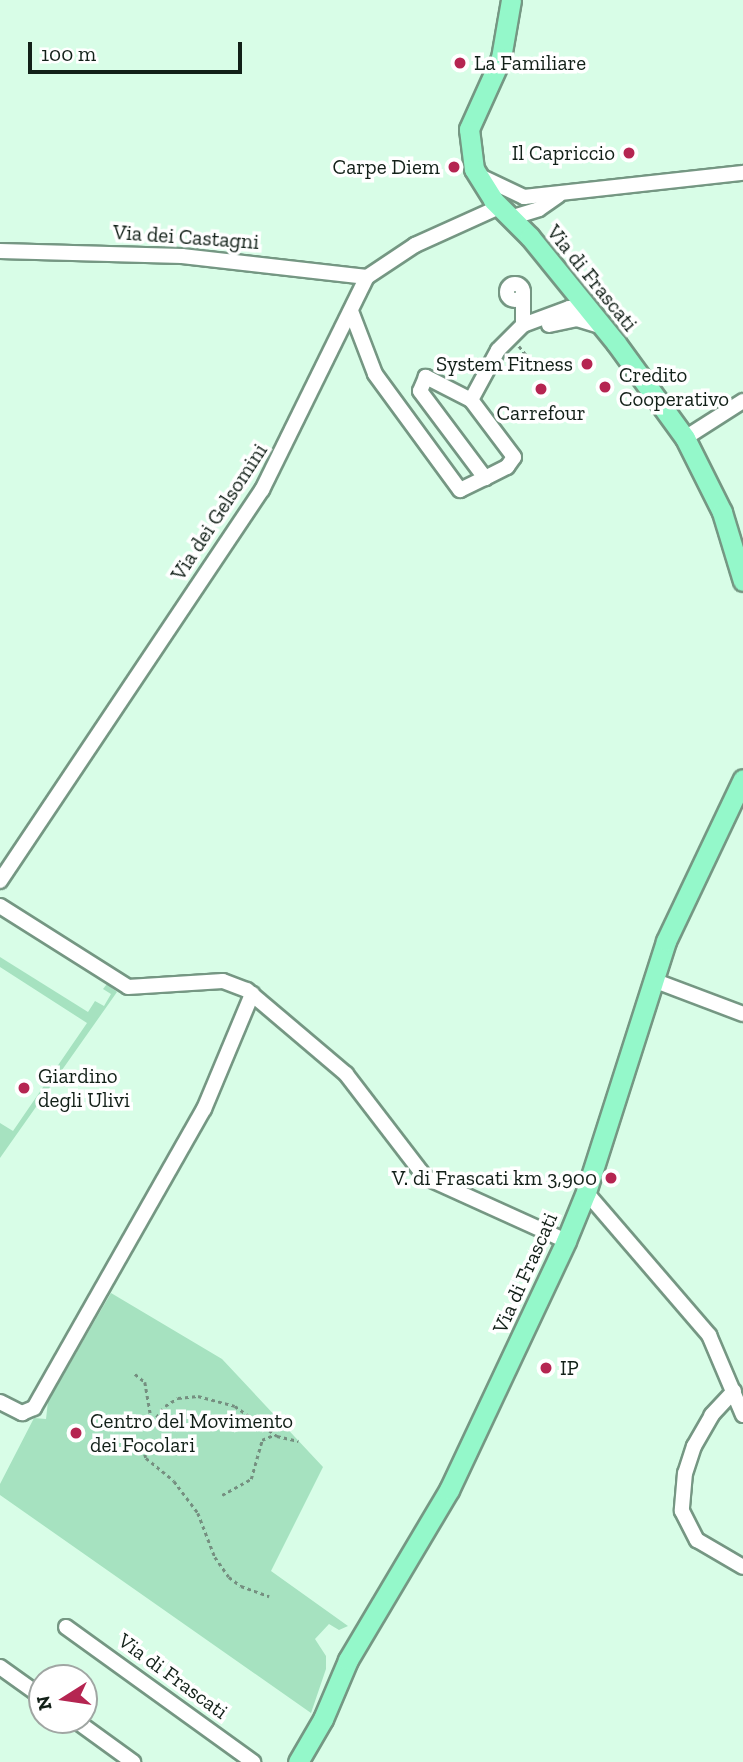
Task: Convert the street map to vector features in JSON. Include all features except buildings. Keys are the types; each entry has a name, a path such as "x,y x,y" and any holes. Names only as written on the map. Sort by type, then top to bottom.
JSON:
{"main road":[{"name":"Via di Frascati","path":"511,0 501,58 469,129 476,174 604,327 685,438 722,512 743,581"},
{"name":"Via di Frascati","path":"298,1762 354,1650 454,1479 566,1241 586,1192 653,980 684,897 743,779"}],"street":[{"path":"367,277 415,245 500,202 677,178 743,173"},
{"path":"530,237 539,209 561,194"},
{"path":"500,202 539,209"},
{"name":"Via dei Castagni","path":"0,251 170,255 367,277"},
{"name":"Via dei Gelsomini","path":"0,881 262,489 367,277"},
{"path":"516,295 523,325"},
{"path":"471,400 498,350 523,325 569,308 588,308"},
{"path":"351,311 375,374 460,491 510,466 514,457 471,400 426,377 420,391 485,478"},
{"path":"523,325 577,319 604,327"},
{"path":"685,438 743,401"},
{"path":"0,906 128,987 233,983 252,994 346,1074 425,1177 566,1241"},
{"path":"653,980 743,1014"},
{"path":"0,1402 22,1413 34,1408 204,1110 252,994"},
{"path":"586,1192 701,1324 721,1356 743,1415"},
{"path":"734,1391 712,1415 694,1446 685,1473 682,1511 697,1540 743,1567"},
{"name":"Via di Frascati","path":"66,1627 253,1762"},
{"path":"0,1667 28,1687"},
{"path":"94,1734 133,1762"}],"path":[{"path":"135,1374 145,1382 152,1423 164,1406 198,1396 234,1406 277,1436 298,1441"},
{"path":"222,1494 251,1479 262,1440 277,1436"},
{"path":"143,1448 146,1458 174,1481 198,1513 215,1557 229,1577 241,1586 269,1596"}],"green space":[{"path":"0,957 88,1012 95,1001 104,1006 111,994 103,989 107,984 117,992 0,1158 0,1123 13,1131 87,1023 0,967"},
{"path":"111,1293 222,1359 323,1467 271,1571 348,1626 339,1630 329,1624 315,1639 326,1656 326,1669 311,1713 0,1495 0,1484 34,1418 46,1419 48,1401"}],"place":[{"name":"La Familiare","path":"460,63"},
{"name":"Il Capriccio","path":"629,153"},
{"name":"Carpe Diem","path":"454,167"},
{"name":"System Fitness","path":"587,364"},
{"name":"Credito Cooperativo","path":"605,387"},
{"name":"Carrefour","path":"541,389"},
{"name":"Giardino degli Ulivi","path":"24,1088"},
{"name":"V. di Frascati km 3,900","path":"611,1178"},
{"name":"IP","path":"546,1368"},
{"name":"Centro del Movimento dei Focolari","path":"76,1433"}]}
